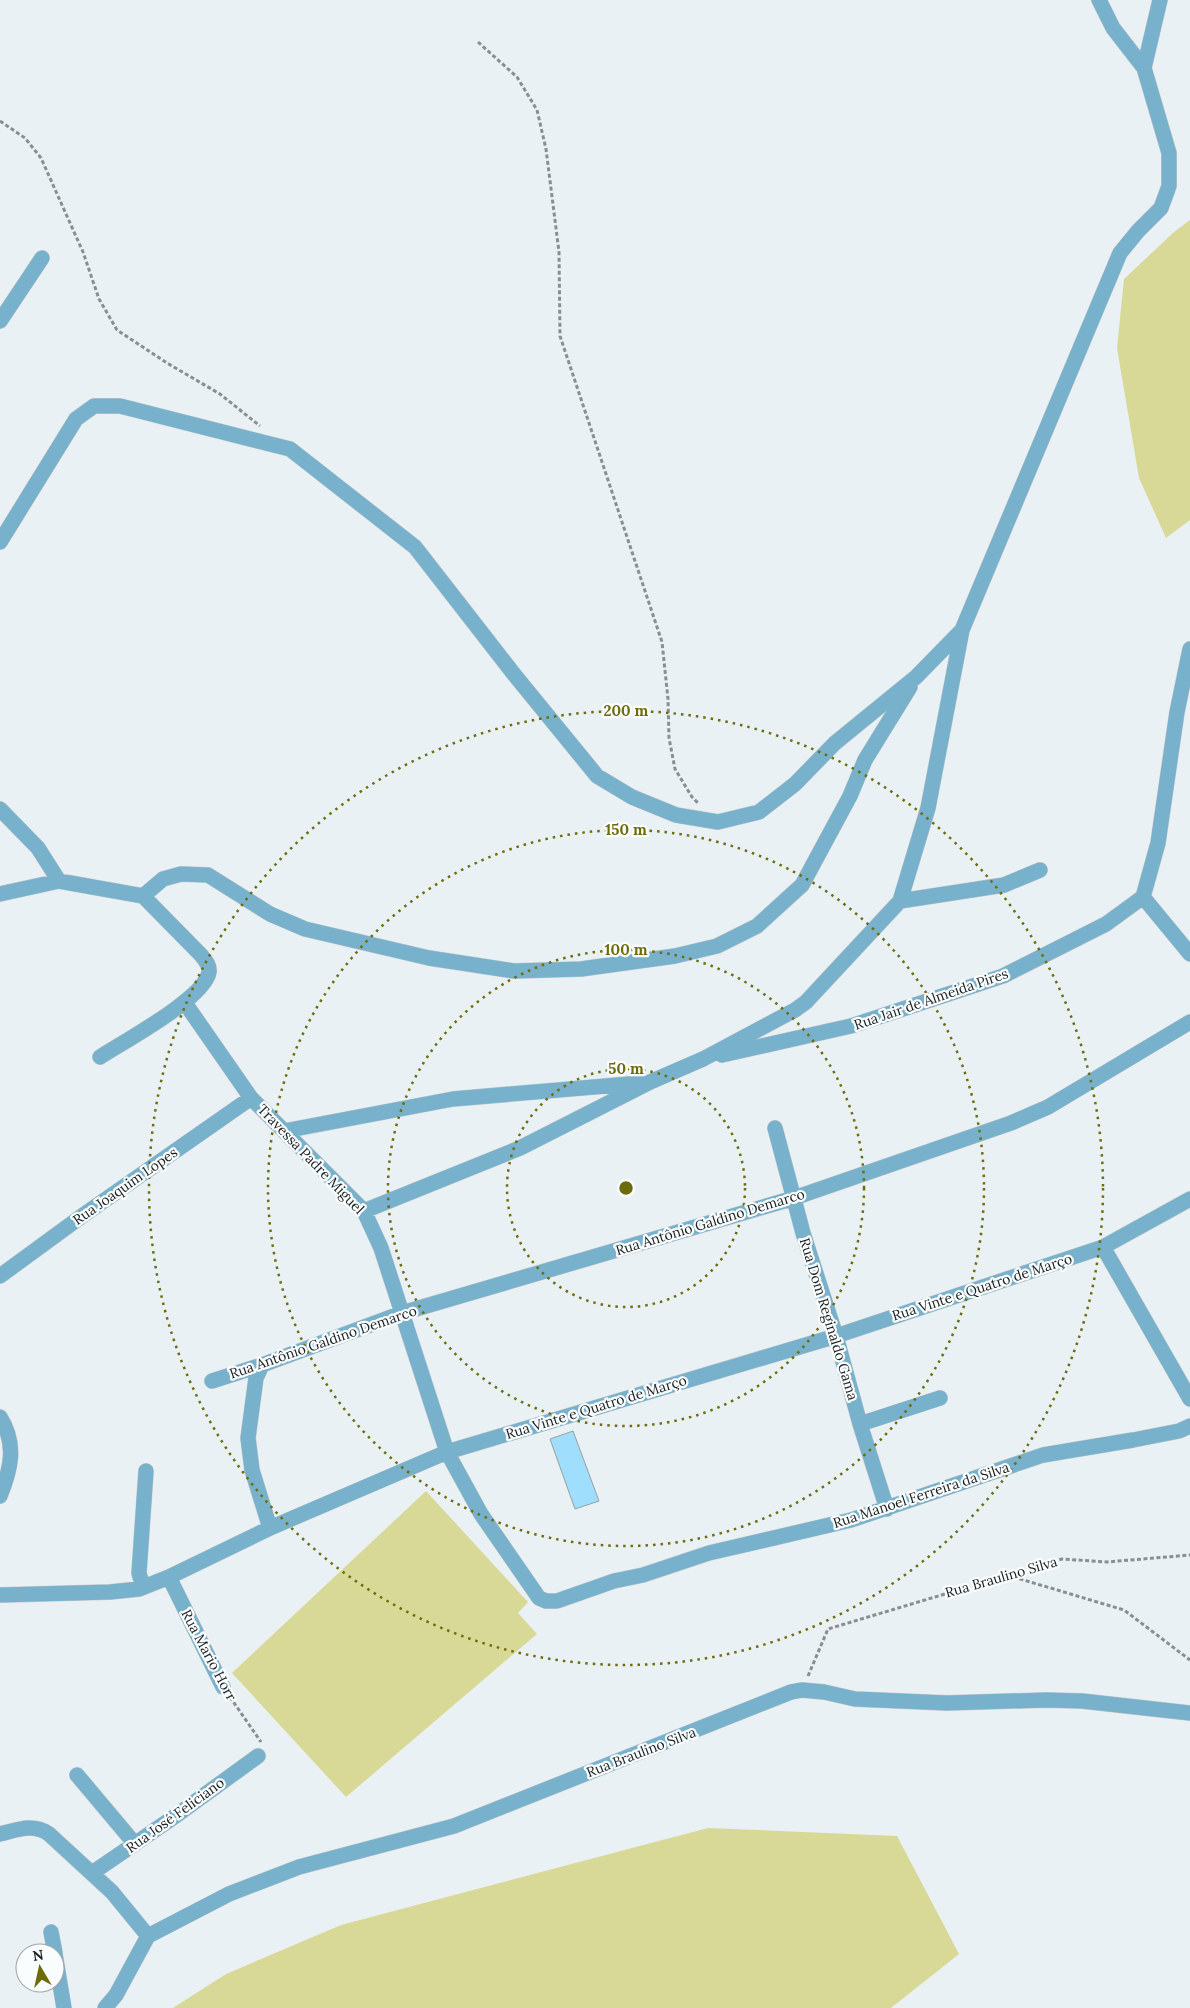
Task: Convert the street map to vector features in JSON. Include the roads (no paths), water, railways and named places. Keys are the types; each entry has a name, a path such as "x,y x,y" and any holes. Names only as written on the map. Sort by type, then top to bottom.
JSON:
{"street":[{"path":"364,1211 520,1148 650,1082 703,1059 795,1010 806,1002 900,901 928,808 962,630 1120,253 1138,231 1161,208 1169,186 1169,153 1144,68 1113,28 1099,0"},
{"path":"1144,68 1160,0"},
{"path":"0,321 42,258"},
{"path":"0,542 76,419 94,406 120,406 290,449 415,547 513,673 597,776 632,796 676,815 718,822 759,812 795,784 835,743 916,677 962,630"},
{"path":"1190,649 1177,712 1158,843 1143,897 1190,954"},
{"path":"143,896 163,879 182,874 208,875 270,914 305,929 429,958 514,970 581,969 675,956 717,946 758,926 802,886 850,796 865,760 916,677"},
{"path":"0,809 38,848 59,881"},
{"path":"900,901 1004,885 1040,870"},
{"path":"0,894 59,881 143,896 201,955 209,966 209,973 205,981 185,1003 100,1057"},
{"name":"Rua Jair de Almeida Pires","path":"703,1059 851,1026 1003,976 1106,924 1143,897"},
{"name":"Travessa Padre Miguel","path":"185,1003 251,1098 364,1211 381,1248 446,1452 481,1514 539,1598"},
{"name":"Rua Antônio Galdino Demarco","path":"212,1381 262,1365 402,1313 794,1198 1035,1113 1190,1022"},
{"path":"284,1131 453,1099 650,1082"},
{"name":"Rua Joaquim Lopes","path":"0,1276 82,1216 251,1098"},
{"name":"Rua Dom Reginaldo Gama","path":"775,1128 803,1233 836,1336 860,1424 887,1509"},
{"name":"Rua Vinte e Quatro de Março","path":"0,1595 110,1592 140,1588 169,1577 270,1528 446,1452 836,1336 1103,1247 1190,1199"},
{"path":"1103,1247 1190,1399"},
{"path":"262,1365 256,1378 248,1438 252,1470 270,1528"},
{"path":"860,1424 940,1398"},
{"path":"0,1417 8,1429 10,1443 9,1472 0,1496"},
{"name":"Rua Manoel Ferreira da Silva","path":"539,1598 546,1601 558,1601 614,1581 643,1575 709,1553 852,1520 1043,1455 1179,1431 1190,1426"},
{"path":"140,1588 139,1573 146,1471"},
{"name":"Rua Mario Horr","path":"169,1577 223,1687"},
{"name":"Rua Braulino Silva","path":"148,1936 229,1894 299,1867 454,1826 791,1692 802,1690 824,1692 856,1699 947,1703 1046,1700 1190,1713"},
{"name":"Rua José Feliciano","path":"92,1873 258,1756"},
{"path":"77,1775 135,1844"},
{"path":"0,1834 31,1827 40,1828 112,1892 148,1936 116,1995 105,2008"},
{"path":"51,1932 53,1943"},
{"path":"62,1993 64,2008"}]}
